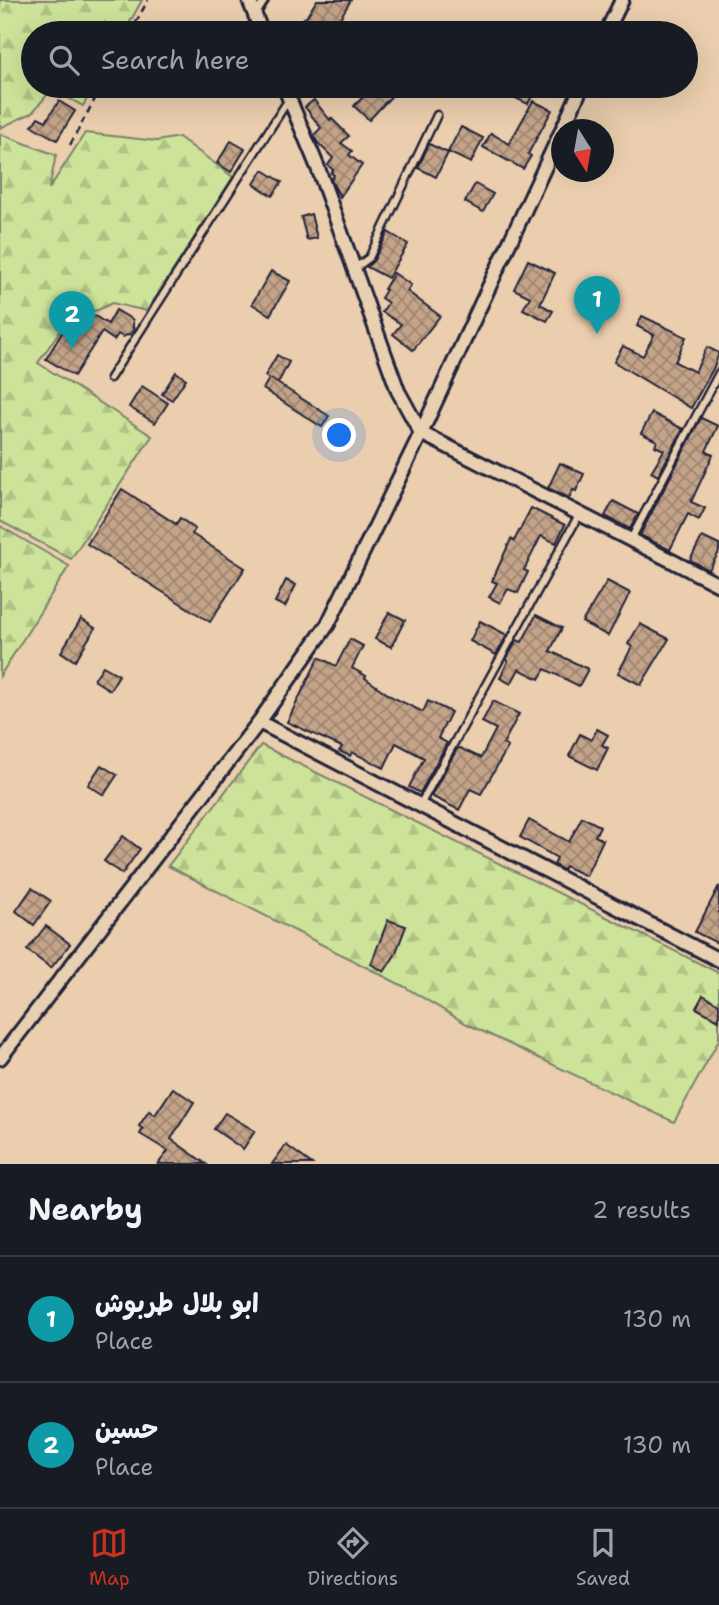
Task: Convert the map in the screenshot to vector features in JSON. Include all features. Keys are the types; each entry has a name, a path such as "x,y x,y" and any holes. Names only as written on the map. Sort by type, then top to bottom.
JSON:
{"street":[{"path":"249,0 257,21"},
{"path":"612,21 622,0"},
{"path":"567,119 577,98"},
{"path":"289,99 318,168 398,391 421,433 719,586"},
{"path":"0,1058 259,722 328,624 421,433 551,154"},
{"path":"259,722 719,960"}],"lane":[{"path":"255,16 265,0"},
{"path":"110,378 289,99"},
{"path":"354,269 369,258 437,114"},
{"path":"631,539 719,373"},
{"path":"420,804 580,513"}],"path":[{"path":"137,21 148,0"},
{"path":"70,145 95,98"}],"green space":[{"path":"0,0 142,0 131,21 21,21 21,98 44,98 32,113 0,128"},
{"path":"68,98 87,98 83,106"},
{"path":"85,133 157,141 179,137 233,177 147,311 112,303 98,310 70,316 38,363 152,436 71,559 0,521 0,134 56,155 49,189"},
{"path":"0,526 69,566 0,676"},
{"path":"261,745 719,973 719,1040 674,1122 467,1024 403,986 168,866"}],"building":[{"path":"317,0 351,0 338,21 302,21"},
{"path":"362,98 390,98 369,120 354,106"},
{"path":"515,98 531,98 528,104"},
{"path":"314,100 330,120 331,118 349,136 341,143 352,151 349,155 362,165 340,197 331,180 333,170 328,165 333,158 317,142 314,135 321,128 305,107"},
{"path":"59,101 75,111 57,140 32,126 38,117 46,121"},
{"path":"533,101 552,110 528,154 531,156 523,169 483,147 491,133 509,144"},
{"path":"461,127 483,138 471,163 448,152"},
{"path":"231,141 245,149 231,172 217,163"},
{"path":"429,144 448,153 436,177 418,168"},
{"path":"263,170 282,182 272,196 254,184"},
{"path":"475,184 493,194 483,212 465,202"},
{"path":"311,214 317,238 307,240 301,217"},
{"path":"388,232 408,244 388,278 367,267 374,260"},
{"path":"528,260 555,273 540,304 553,311 547,321 523,309 530,297 514,289"},
{"path":"271,271 290,281 270,315 252,304"},
{"path":"394,273 411,285 407,291 440,316 413,350 393,334 401,324 382,312 388,303 381,298"},
{"path":"85,310 108,324 116,310 133,320 133,330 123,337 118,334 114,340 102,332 74,376 46,359 69,321 81,328 85,321 80,318"},
{"path":"642,316 686,337 675,362 695,372 707,347 719,353 691,408 614,362 623,346 643,356 654,335 637,326"},
{"path":"277,355 289,362 278,383 271,379 329,416 322,427 263,389 269,379 265,376"},
{"path":"176,372 186,379 172,400 162,394"},
{"path":"142,386 168,403 155,423 129,407"},
{"path":"652,413 683,429 658,476 651,472 664,450 655,446 657,441 641,433"},
{"path":"701,418 718,426 706,451 713,455 691,502 705,508 699,520 688,514 670,550 640,535"},
{"path":"560,463 584,474 576,491 573,490 569,498 548,488"},
{"path":"122,489 176,524 180,518 195,529 192,534 245,568 210,622 87,544"},
{"path":"613,501 638,514 630,529 605,516"},
{"path":"531,508 565,525 556,543 541,536 524,570 528,572 518,593 508,589 500,603 489,597 497,583 492,581 511,539 514,541"},
{"path":"702,537 719,545 719,552 709,570 690,560"},
{"path":"286,580 296,585 285,607 275,602"},
{"path":"607,581 630,593 608,636 582,622"},
{"path":"389,612 405,620 391,647 375,639"},
{"path":"536,615 562,628 550,651 588,669 579,686 545,669 539,679 519,669 511,684 500,678 517,640 522,642"},
{"path":"81,619 95,628 75,661 61,652"},
{"path":"480,621 507,635 496,655 470,641"},
{"path":"640,624 669,639 641,685 618,673 632,647 628,644"},
{"path":"350,639 363,646 352,668 366,676 365,678 392,697 423,712 428,701 451,712 438,738 447,743 420,793 409,787 424,758 396,743 384,768 352,752 350,756 339,751 342,747 287,722 319,657 336,666"},
{"path":"103,666 119,675 110,690 94,680"},
{"path":"493,701 519,714 503,744 508,747 481,794 470,789 459,810 431,796 457,749 481,758 496,729 482,722"},
{"path":"597,729 608,735 602,745 608,748 597,770 569,756 580,734 591,740"},
{"path":"101,765 117,775 104,795 88,785"},
{"path":"582,817 600,826 595,836 603,840 586,876 565,866 563,870 554,865 557,858 520,837 529,820 569,842"},
{"path":"123,836 140,849 122,874 104,861"},
{"path":"719,886 719,944 695,932"},
{"path":"32,888 51,901 34,925 16,911"},
{"path":"388,920 406,926 395,955 384,972 371,964"},
{"path":"46,926 70,944 51,968 27,950"},
{"path":"703,995 719,1004 719,1020 696,1008"},
{"path":"173,1088 194,1102 171,1139 206,1164 158,1164 168,1151 140,1134 143,1129 139,1126 149,1111 155,1115"},
{"path":"225,1113 255,1131 243,1149 214,1129"},
{"path":"286,1145 312,1164 272,1164"}],"place":[{"name":"ابو بلال طربوش","path":"597,334"},
{"name":"حسين","path":"72,349"}]}
